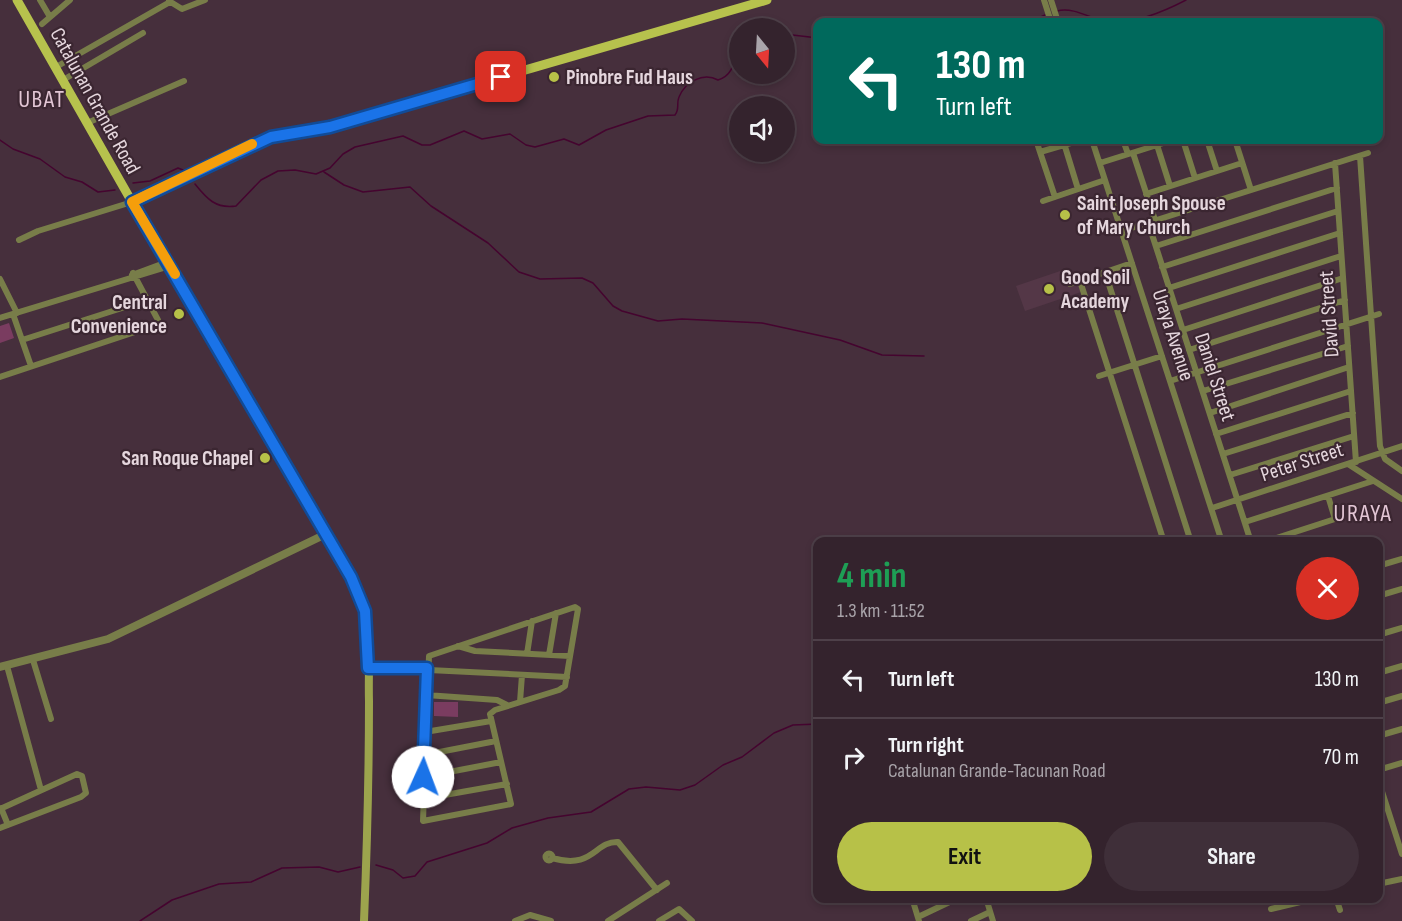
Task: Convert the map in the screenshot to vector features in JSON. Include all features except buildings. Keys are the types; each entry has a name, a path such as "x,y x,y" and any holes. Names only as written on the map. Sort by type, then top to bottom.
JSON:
{"main road":[{"name":"Catalunan Grande Road","path":"17,0 132,202 271,137 339,124 767,0"},
{"path":"132,202 326,534 355,585 365,611 368,668 369,812 364,921"}],"street":[{"path":"40,0 50,17"},
{"path":"42,24 70,0"},
{"path":"56,68 169,1 178,8 187,9 205,0"},
{"path":"1044,0 1050,18"},
{"path":"1051,0 1057,18"},
{"path":"63,80 143,33"},
{"path":"87,123 184,81"},
{"path":"1037,144 1055,197"},
{"path":"1040,152 1058,144"},
{"path":"1064,144 1078,189"},
{"name":"Uraya Avenue","path":"1093,144 1221,537"},
{"name":"Daniel Street","path":"1125,144 1146,194 1162,267 1250,537"},
{"path":"1100,163 1159,144"},
{"path":"1184,144 1195,178"},
{"path":"1207,144 1217,171"},
{"path":"1235,144 1251,190"},
{"path":"1156,145 1170,186"},
{"path":"1122,231 1368,153"},
{"path":"1360,156 1382,453 1402,471"},
{"path":"1146,194 1242,163"},
{"name":"David Street","path":"1335,163 1356,462"},
{"path":"1043,201 1105,180"},
{"path":"1156,246 1337,188"},
{"path":"19,240 38,231 132,202"},
{"path":"1162,267 1338,211"},
{"path":"1169,288 1340,233"},
{"path":"1176,309 1341,256"},
{"path":"1070,284 1132,263"},
{"path":"0,318 168,264"},
{"path":"1105,272 1189,537"},
{"path":"0,376 158,323 133,275"},
{"path":"1183,330 1343,278"},
{"path":"0,279 2,288 15,313 31,366"},
{"path":"1080,281 1162,537"},
{"path":"22,340 147,300"},
{"path":"1189,350 1345,300"},
{"path":"1170,381 1379,314"},
{"path":"1203,391 1348,346"},
{"path":"1099,376 1162,356"},
{"path":"1210,413 1349,367"},
{"path":"1216,434 1351,391"},
{"path":"1223,454 1353,413"},
{"path":"1230,475 1354,436"},
{"name":"Peter Street","path":"1212,508 1402,446"},
{"path":"1348,464 1402,499"},
{"path":"1245,522 1373,481"},
{"path":"1280,537 1334,520 1328,496"},
{"path":"41,790 4,667 108,639 326,534"},
{"path":"1383,565 1402,559"},
{"path":"1383,595 1402,589"},
{"path":"578,608 567,677 561,689 490,712 512,802 508,806 425,822 422,818 422,799 428,658 431,655 556,613 578,608"},
{"path":"549,655 556,613"},
{"path":"527,654 532,621"},
{"path":"1383,634 1402,628"},
{"path":"457,646 475,651 570,656"},
{"path":"33,660 51,719"},
{"path":"1383,672 1402,666"},
{"path":"368,668 567,677"},
{"path":"520,702 522,675"},
{"path":"426,695 497,699 507,705"},
{"path":"1383,702 1402,696"},
{"path":"424,732 491,721"},
{"path":"1383,735 1402,729"},
{"path":"424,755 496,741"},
{"path":"423,777 501,762"},
{"path":"1383,769 1402,763"},
{"path":"0,828 8,825 81,797 87,791 83,778 77,774 1,809 8,825"},
{"path":"422,799 507,784"},
{"path":"1383,794 1402,854"},
{"path":"552,858 568,861 582,860 611,842 618,842 657,890"},
{"path":"1383,883 1402,879"},
{"path":"608,921 667,883"},
{"path":"913,903 918,919 948,903"},
{"path":"939,903 940,907"},
{"path":"987,903 993,921"},
{"path":"1281,903 1282,907"},
{"path":"1271,909 1298,903"},
{"path":"1338,903 1340,910"},
{"path":"659,921 679,909 693,921"},
{"path":"971,921 990,912"},
{"path":"515,921 530,915 550,921"}],"shaded area":[{"name":"Good Soil Academy","path":"1066,269 1072,285 1078,283 1081,292 1025,311 1016,286"},
{"path":"9,323 14,338 0,343 0,326"},
{"path":"434,702 458,702 458,717 434,716"}],"waterway":[{"path":"1141,18 1186,0"},
{"path":"1057,11 1075,11 1095,18"},
{"path":"1039,18 1045,15"},
{"path":"795,35 813,37"},
{"path":"195,184 212,202 223,206 236,206 261,180 278,171 295,170 316,174 330,168 343,154 355,147 403,136 422,145 430,145 464,131 482,139 510,134 526,145 535,147 564,139 579,145 606,130 648,116 675,115 679,97 690,83 706,77 718,80 729,72"},
{"path":"0,140 13,149 40,159 65,177 82,182 98,192 115,190"},
{"path":"133,183 150,181 178,168 183,170"},
{"path":"324,172 344,185 363,192 410,187 431,206 488,243 519,272 540,279 582,278 593,283 613,306 622,311 658,321 682,319 762,323 840,340 882,355 924,356"},
{"path":"376,865 393,870 403,878 415,876 427,862 487,843 512,828 548,818 591,812 629,789 646,787 680,790 695,785 723,765 742,757 774,733 793,725 813,724"},
{"path":"140,921 172,900 219,884 251,882 282,868 319,867 338,872 360,867"}],"slow traffic":[{"path":"175,274 132,202 199,172 252,144"}],"place":[{"name":"Pinobre Fud Haus","path":"554,77"},
{"name":"Saint Joseph Spouse of Mary Church","path":"1065,215"},
{"name":"Good Soil Academy","path":"1049,289"},
{"name":"Central Convenience","path":"179,314"},
{"name":"San Roque Chapel","path":"265,458"}],"district":[{"name":"UBAT","path":"42,99"},
{"name":"URAYA","path":"1363,513"}],"route":[{"path":"423,777 427,668 368,668 365,611 351,577 192,301 132,202 199,172 247,146 271,137 330,127 501,77"}]}
